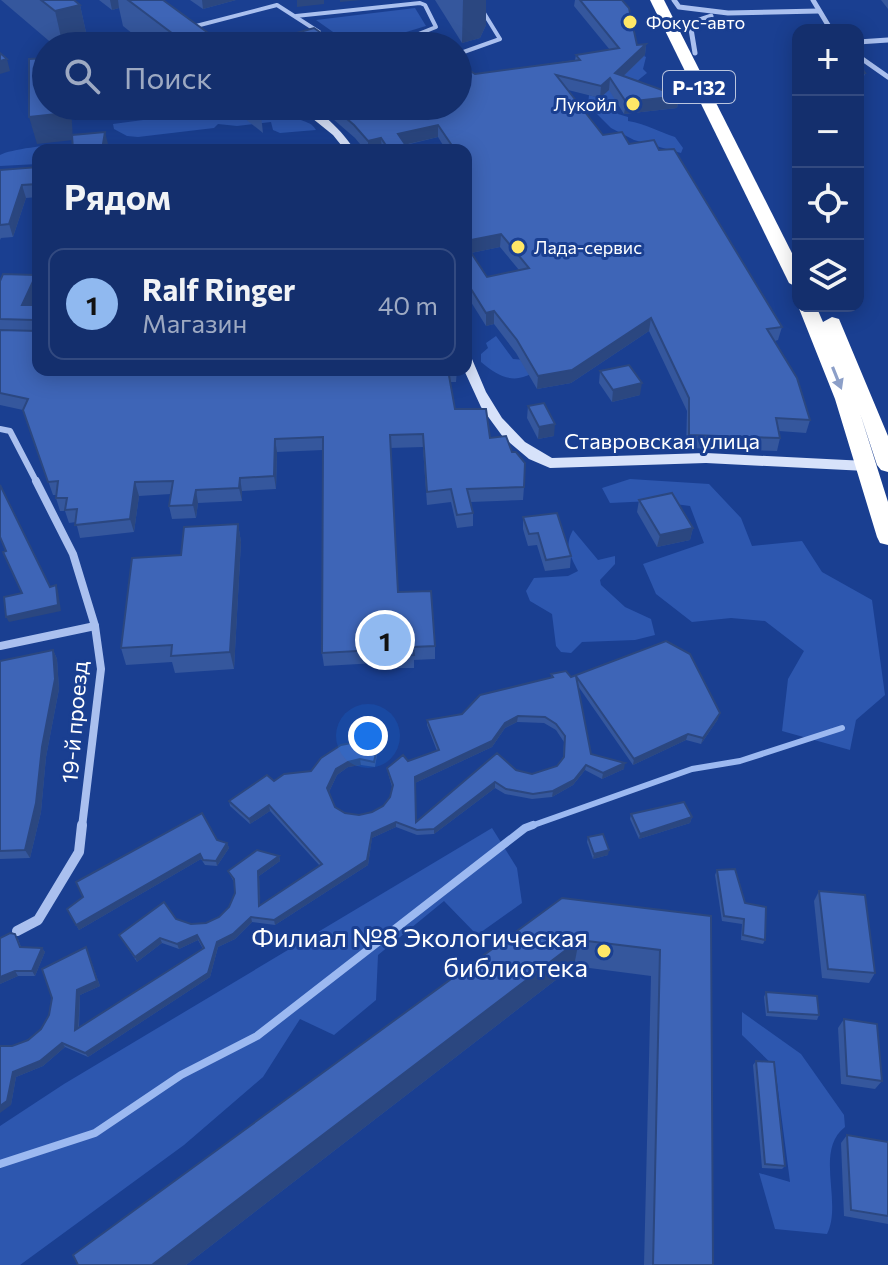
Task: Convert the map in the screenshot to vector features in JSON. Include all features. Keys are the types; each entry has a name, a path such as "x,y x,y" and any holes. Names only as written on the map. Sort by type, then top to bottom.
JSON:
{"highway":[{"name":"Р-132","path":"657,0 792,271"},
{"name":"Р-132","path":"672,0 695,53 793,240"},
{"path":"809,312 877,466"},
{"path":"827,312 865,400 888,537"}],"street":[{"path":"672,0 679,7 728,13 819,11"},
{"path":"813,0 827,24"},
{"path":"695,53 690,23 728,13"},
{"path":"864,42 888,40"},
{"path":"864,60 888,77"},
{"path":"320,120 345,144"},
{"name":"Ставровская улица","path":"472,375 481,399 513,442 530,455 550,463 706,458 877,466"},
{"name":"19-й проезд","path":"0,429 10,431 73,554 95,626 101,669 79,852 38,920 17,931"},
{"path":"0,646 95,626"}],"lane":[{"path":"472,49 500,39 476,0"},
{"path":"296,16 412,3 425,5 436,27 422,32"},
{"path":"196,26 271,5 281,6 318,32"}],"shaded area":[{"path":"415,8 426,26 406,32 333,32 316,20"},
{"path":"640,54 646,57 643,69 647,73 611,102 618,114 628,117 628,121 675,137 683,148 681,153 634,140 611,128 588,105 589,95 600,98"},
{"path":"143,120 301,120 316,130 280,133 273,130 271,122 237,126 218,124 214,128 138,137 127,136 114,129 113,124"},
{"path":"30,148 32,164 0,166 0,155"},
{"path":"496,336 513,359 526,360 532,373 525,377 505,377 481,362 481,354 488,348 486,343"},
{"path":"630,479 709,484 741,518 752,546 802,541 822,572 872,600 885,695 856,720 850,750 782,731 788,679 804,651 765,621 731,618 692,622 656,594 643,564 704,543 690,506 652,501 610,503 602,488"},
{"path":"573,530 598,560 615,556 615,564 600,580 601,585 625,607 651,619 655,635 635,640 582,642 571,653 561,652 556,646 552,614 530,601 526,591 534,578 568,576 578,571 569,546"},
{"path":"492,828 517,868 522,903 477,935 444,901 378,955 376,1000 334,1035 300,1019 263,1077 184,1145 20,1265 0,1265 0,1126 64,1084"},
{"path":"742,1012 801,1054 844,1115 845,1127 831,1149 832,1207 827,1234 775,1229 759,1173 790,1182 775,1067 742,1035"}],"building":[{"path":"41,0 74,0 80,5 55,11"},
{"path":"128,0 163,0 207,32 170,32"},
{"path":"580,0 622,0 629,8 637,45 646,44 615,73 679,96 626,102 610,78 601,86 556,75 603,135 622,132 629,144 654,140 659,150 674,149 782,327 767,329 797,378 810,420 776,418 780,438 689,435 689,398 651,318 572,370 538,376 517,340 494,311 486,313 472,291 472,254 487,277 529,268 501,234 472,240 472,144 451,144 438,125 398,134 405,144 385,144 381,138 368,141 348,120 472,120 472,72 580,60 576,55 619,48"},
{"path":"29,59 32,59 32,117 29,117"},
{"path":"105,132 103,144 73,144 72,135"},
{"path":"32,167 32,184 22,185 9,224 0,225 0,170"},
{"path":"3,274 32,275 32,284 22,305 32,305 32,320 0,319 0,281"},
{"path":"0,330 32,331 32,376 449,376 455,409 486,409 490,438 506,436 512,452 516,452 525,463 524,487 467,489 473,513 457,515 451,489 427,492 423,434 390,435 398,592 431,591 435,646 413,647 414,655 394,656 393,649 322,653 323,437 275,439 274,476 240,478 239,488 196,490 193,505 169,506 173,481 135,482 130,519 75,525 77,509 65,510 67,498 56,498 58,481 48,482 23,410 28,399 0,393"},
{"path":"629,365 642,383 613,390 600,371"},
{"path":"544,403 555,424 539,427 528,406"},
{"path":"0,485 50,587 56,585 58,605 6,617 4,597 22,593 3,552 6,551 0,537"},
{"path":"672,493 693,528 660,535 639,500"},
{"path":"557,513 571,556 546,560 538,533 529,534 523,517"},
{"path":"238,524 230,652 171,656 172,645 121,648 132,558 181,555 184,527"},
{"path":"666,641 690,654 720,713 703,738 688,734 634,759 576,676 591,754 625,763 603,773 586,765 574,780 553,791 533,794 506,789 495,782 434,829 417,830 396,822 372,833 367,860 274,920 251,917 233,934 217,942 208,973 85,1053 62,1043 40,1061 13,1072 7,1101 0,1106 0,1046 12,1046 28,1040 41,1029 49,1015 52,998 42,969 86,947 97,981 77,990 75,1030 204,948 197,935 177,944 160,938 135,957 119,935 164,902 176,919 191,924 206,923 219,917 229,907 235,893 234,879 228,871 257,850 279,856 258,871 259,906 322,864 269,805 249,819 229,801 267,775 274,781 284,774 311,771 321,758 341,745 361,741 378,744 374,762 360,759 348,762 336,769 327,788 335,807 345,813 359,815 372,812 383,806 390,797 393,785 387,768 403,755 408,761 439,750 427,720 462,714 480,695 566,671 571,677","holes":["518,716 545,717 556,724 565,736 564,757 557,766 532,774 516,770 497,753 416,822 415,777 492,741 505,723"]},
{"path":"53,650 55,679 42,747 36,803 25,850 0,851 0,661"},
{"path":"684,802 692,817 640,834 631,814"},
{"path":"202,813 217,840 227,843 216,861 203,860 200,854 76,925 67,909 83,897 76,882"},
{"path":"603,834 609,850 594,854 588,837"},
{"path":"735,869 745,903 766,907 765,940 743,935 744,919 724,916 717,870"},
{"path":"819,891 865,895 875,973 828,969"},
{"path":"562,898 711,916 713,1265 653,1265 660,950 579,940 152,1265 78,1265 73,1255"},
{"path":"15,934 20,947 42,948 32,971 15,971 0,977 0,938"},
{"path":"766,992 817,996 819,1015 768,1012"},
{"path":"844,1019 877,1024 882,1081 847,1076"},
{"path":"756,1061 774,1062 785,1166 765,1164"},
{"path":"847,1135 888,1142 888,1216 851,1210"}],"waterway":[{"path":"528,827 692,769 740,761 842,728"},
{"path":"0,1164 95,1133 181,1075 257,1036 525,828 533,825"}],"place":[{"name":"Фокус-авто","path":"630,22"},
{"name":"Лукойл","path":"633,104"},
{"name":"Лада-сервис","path":"518,247"},
{"name":"Ralf Ringer","path":"385,640"},
{"name":"Филиал №8 Экологическая библиотека","path":"604,951"}]}
